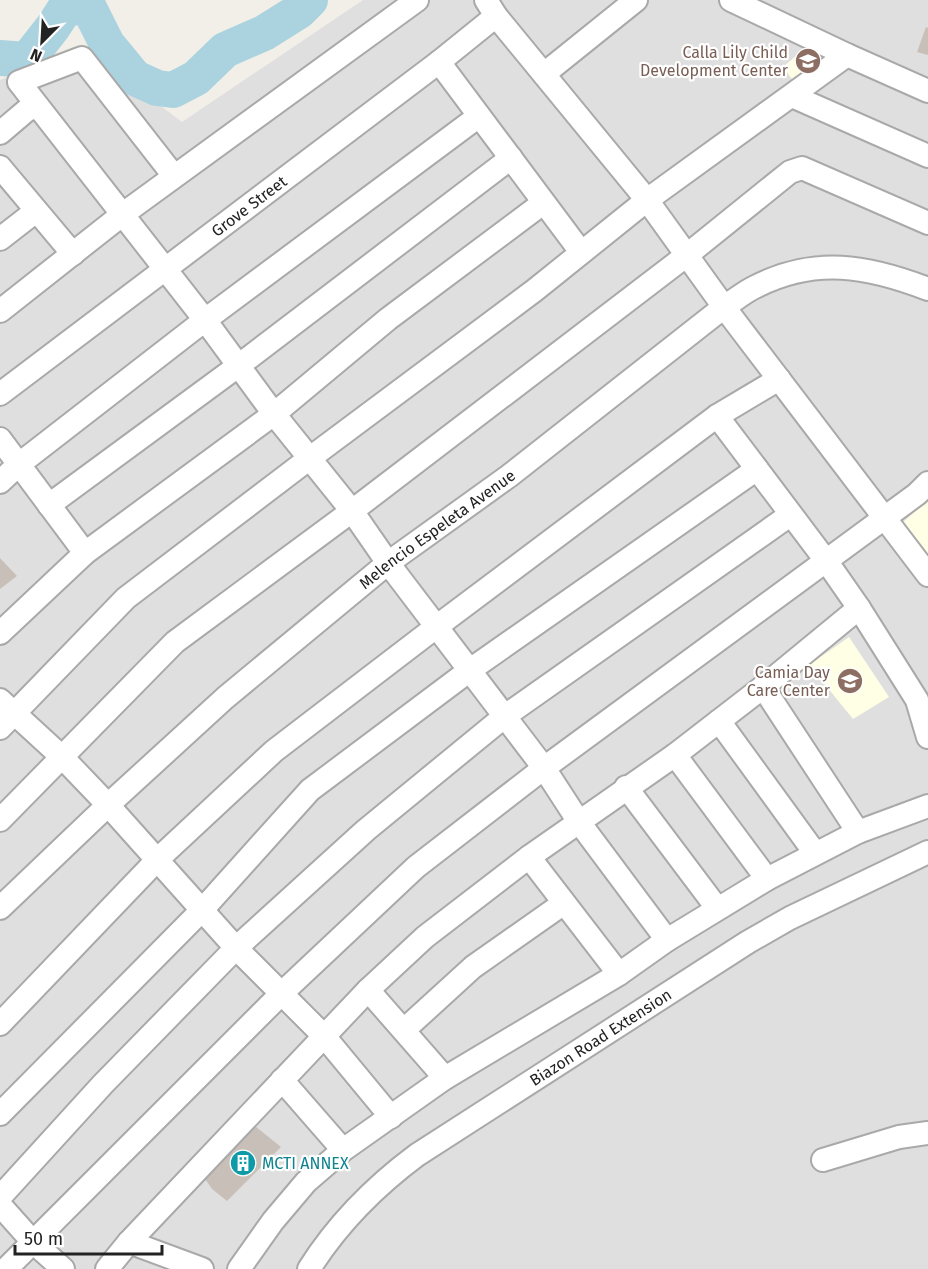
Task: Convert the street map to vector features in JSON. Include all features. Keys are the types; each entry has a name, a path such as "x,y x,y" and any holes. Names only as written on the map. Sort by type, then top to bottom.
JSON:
{"street":[{"path":"0,311 123,214 417,0"},
{"path":"544,74 636,0"},
{"path":"731,0 928,91"},
{"path":"491,8 646,200 724,307 928,575"},
{"name":"Grove Street","path":"0,394 439,62 491,8"},
{"path":"391,1117 324,1036 236,948 108,805 62,757 5,714 126,598 483,330 646,200 847,55"},
{"path":"174,176 82,58 19,82 166,269 274,414 352,511 388,563 544,768 579,822 667,940"},
{"path":"439,62 581,252"},
{"path":"792,96 928,156"},
{"path":"0,133 27,110 37,106"},
{"path":"0,482 18,465 205,320 479,116"},
{"path":"49,505 238,366 511,158"},
{"path":"0,167 73,254"},
{"path":"0,820 175,642 352,511 687,255 790,172 802,168 928,224"},
{"path":"0,633 85,553 274,414 388,319 543,202"},
{"path":"0,239 36,211"},
{"name":"Melencio Espeleta Avenue","path":"0,908 225,698 388,563 509,476 724,307 754,287 780,276 825,267 849,267 873,271 928,289"},
{"path":"0,1024 158,859 274,751 717,416 779,379"},
{"path":"717,416 859,608 917,700 928,737"},
{"path":"0,439 85,553"},
{"path":"0,1114 203,909 310,790 470,670 757,470"},
{"path":"6,1269 282,993 416,867 544,768 827,562 917,494 928,483"},
{"path":"0,1197 104,1084 236,948 366,830 505,716 790,515"},
{"path":"107,1269 129,1242 368,990 425,937 529,857 675,754 763,687 859,608"},
{"path":"763,687 858,832"},
{"path":"718,721 815,853"},
{"path":"675,754 767,879"},
{"path":"626,787 717,908"},
{"path":"239,1269 273,1221 306,1182 343,1149 445,1078 619,974 667,940 767,879 858,832 928,806"},
{"name":"Biazon Road Extension","path":"309,1269 340,1227 374,1189 417,1155 748,942 874,876 928,852"},
{"path":"529,857 619,974"},
{"path":"404,1030 473,967 564,903"},
{"path":"368,990 445,1078"},
{"path":"282,1080 343,1149"},
{"path":"823,1160 899,1137 928,1133"},
{"path":"0,1205 33,1242 63,1269"},
{"path":"129,1242 202,1269"}],"shaded area":[{"path":"363,0 928,0 928,1269 0,1269 0,80 84,48 182,122"},
{"name":"Calla Lily Child Development Center","path":"811,43 835,56 795,83 783,67"},
{"path":"928,500 928,560 901,524"},
{"name":"Camia Day Care Center","path":"849,637 889,697 853,719 809,665"}],"building":[{"path":"926,27 928,28 928,55 917,52"},
{"path":"0,558 17,576 0,589"},
{"name":"MCTI ANNEX","path":"255,1126 281,1147 227,1201 212,1189 205,1179"}],"waterway":[{"path":"0,58 27,60 66,7 89,8 107,44 135,78 157,88 173,90 196,78 225,50 264,33 299,11 310,0"}],"place":[{"name":"Calla Lily Child Development Center","path":"808,61"},
{"name":"Camia Day Care Center","path":"850,681"},
{"name":"MCTI ANNEX","path":"243,1163"}]}
